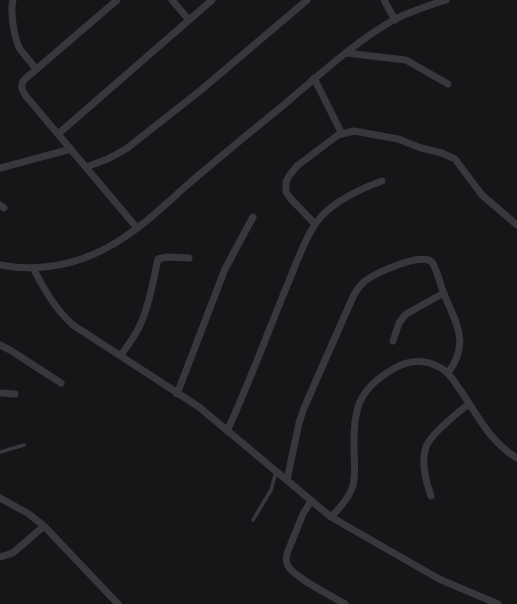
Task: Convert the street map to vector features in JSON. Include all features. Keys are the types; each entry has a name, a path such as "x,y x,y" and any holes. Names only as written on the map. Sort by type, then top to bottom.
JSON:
{"street":[{"path":"13,0 12,16 17,42 22,51 36,68"},
{"path":"117,0 25,78 22,82 21,88 137,228"},
{"path":"172,0 189,20"},
{"path":"58,134 212,0"},
{"path":"86,167 108,159 126,149 201,90 307,0"},
{"path":"384,0 395,20"},
{"path":"0,265 13,268 33,268 71,262 92,255 120,240 154,216 185,187 314,78 357,44 395,20 446,0"},
{"path":"346,53 406,60 448,84"},
{"path":"314,78 342,134"},
{"path":"315,224 286,192 286,182 288,176 297,166 321,147 342,134 354,131 398,139 426,150 442,153 451,157 458,162 487,201 517,225"},
{"path":"0,168 71,149"},
{"path":"227,431 289,280 315,224 329,210 353,194 382,181"},
{"path":"177,394 225,269 253,217"},
{"path":"121,355 136,333 145,314 151,294 158,259 166,257 189,258"},
{"path":"287,480 299,423 304,408 352,298 357,289 373,276 388,269 425,258 434,266 457,326 461,345 455,362 448,374"},
{"path":"33,268 53,303 66,318 79,329 199,407 331,517 435,576 485,601 498,604"},
{"path":"393,341 399,323 406,314 444,293"},
{"path":"0,345 61,383"},
{"path":"331,517 347,498 353,485 355,470 354,429 359,404 363,395 375,381 386,373 411,361 418,360 435,365 448,374 494,439 510,454 517,458"},
{"path":"0,394 15,394"},
{"path":"431,496 425,467 424,455 426,447 432,436 469,404"},
{"path":"0,498 29,514 44,526 118,604"},
{"path":"311,501 286,556 288,567 298,575 345,604"},
{"path":"0,557 14,552 44,526"}],"lane":[{"path":"0,452 24,445"},
{"path":"253,520 271,490 276,471"}]}
